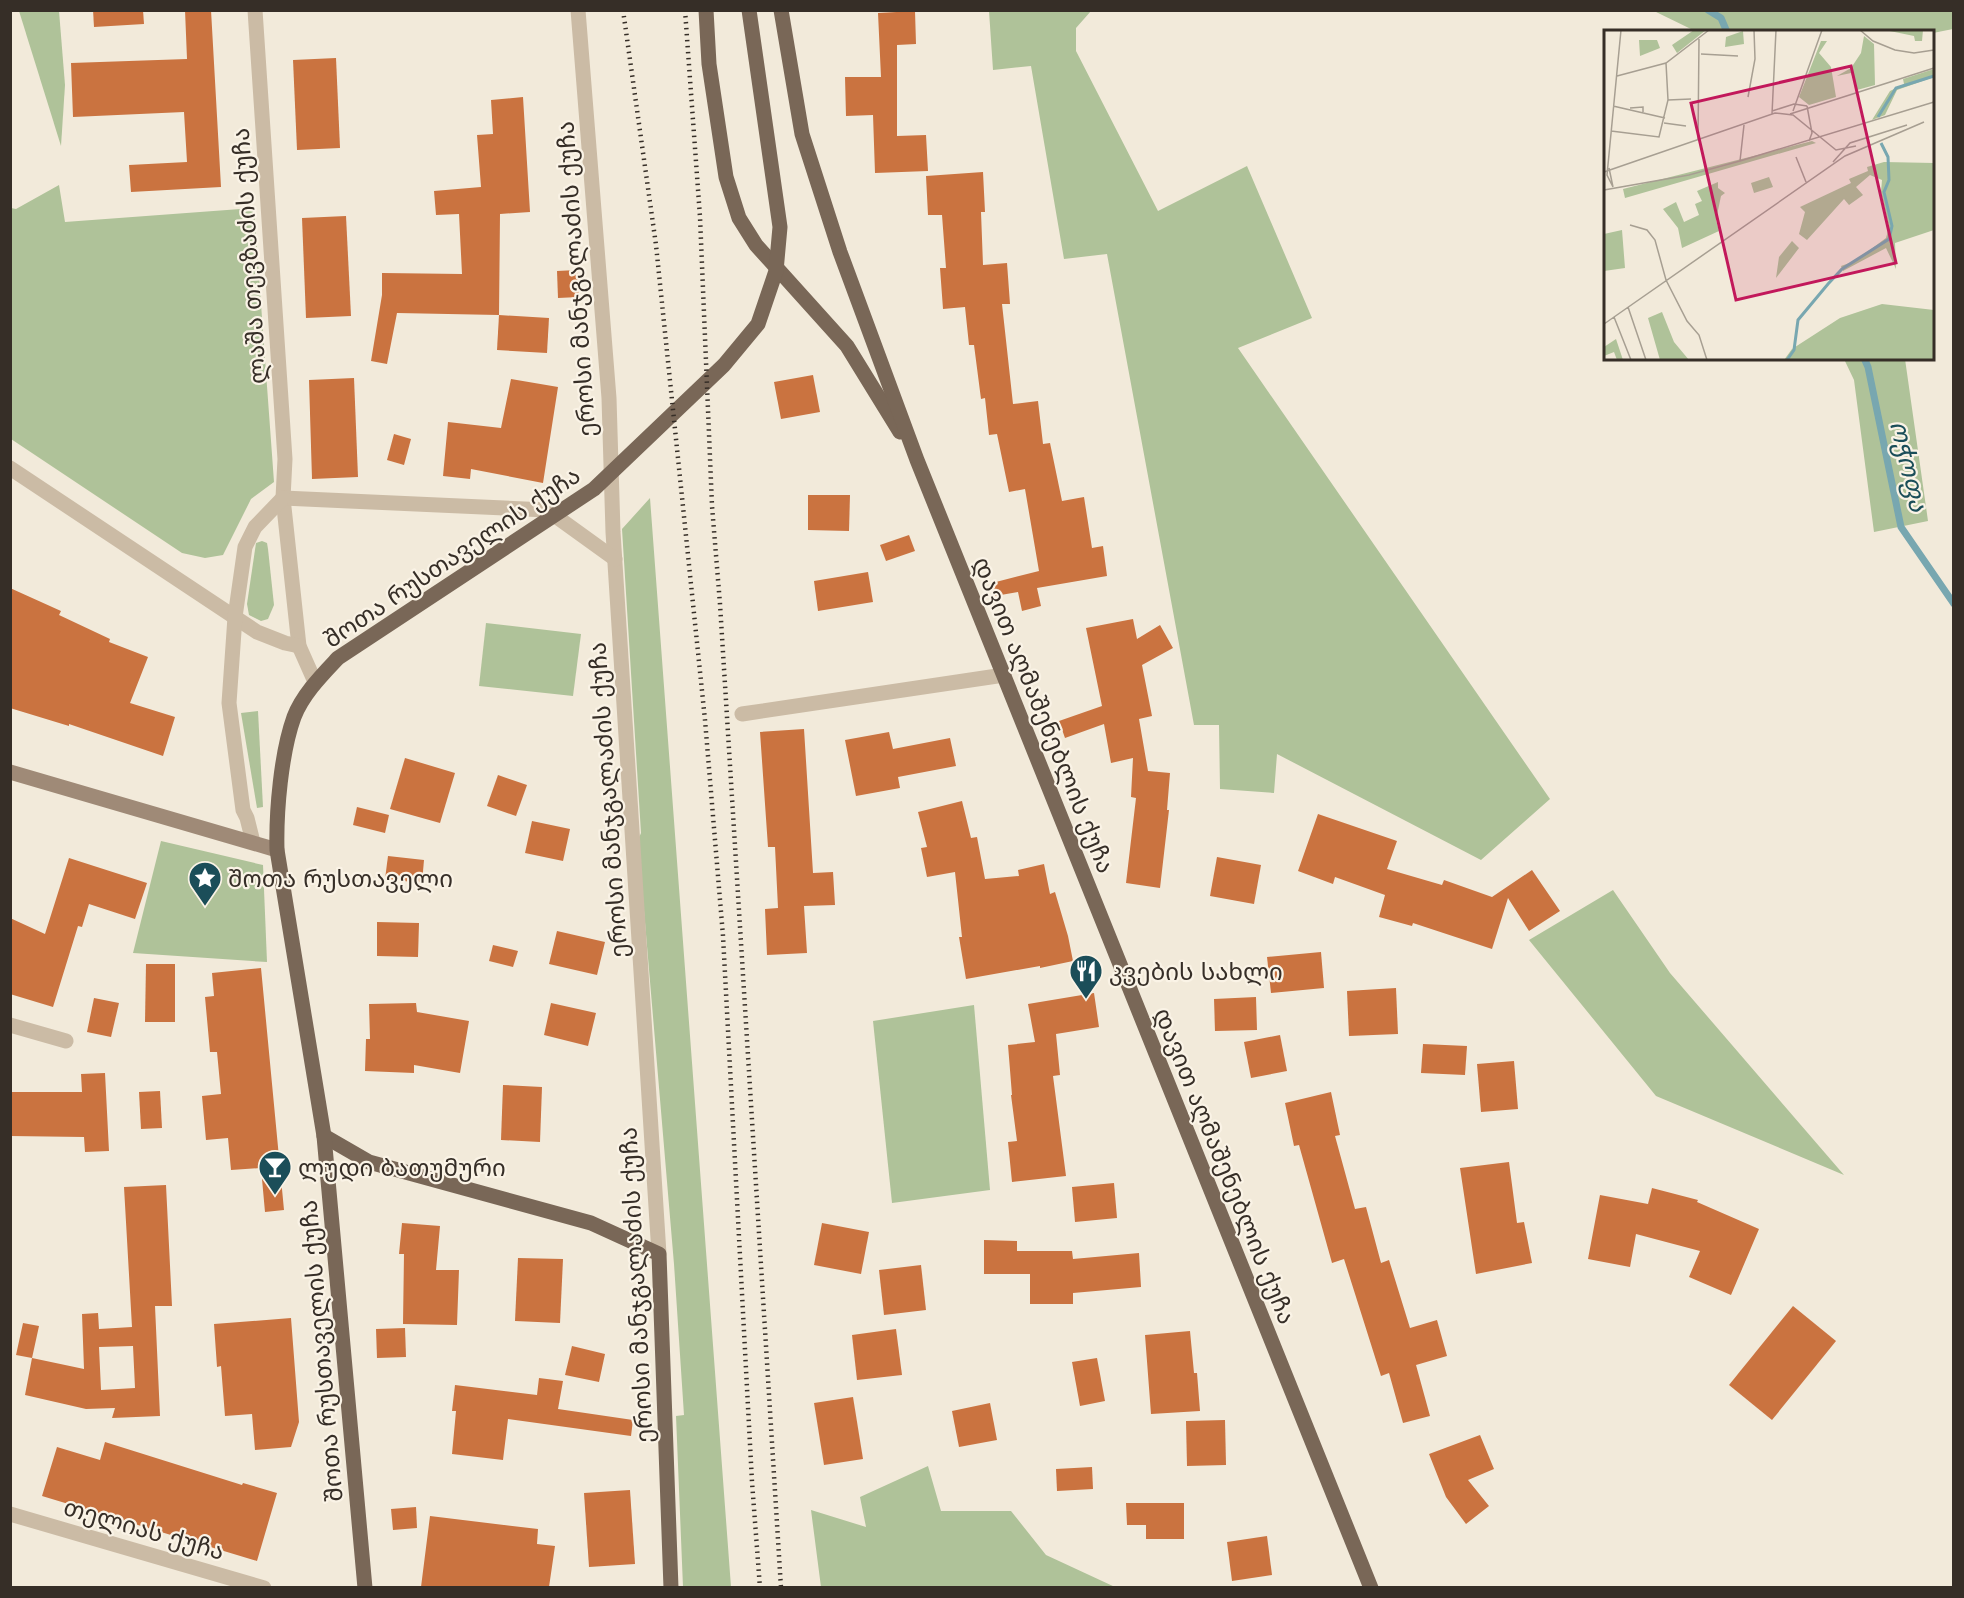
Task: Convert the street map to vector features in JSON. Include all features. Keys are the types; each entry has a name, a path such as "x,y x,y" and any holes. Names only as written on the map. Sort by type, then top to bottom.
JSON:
{"main road":[{"name":"დავით აღმაშენებლის ქუჩა","path":"706,10 709,64 726,177 739,218 756,245 847,346 917,460"},
{"name":"შოთა რუსთაველის ქუჩა","path":"365,1587 324,1136 277,850 276,824 285,755 294,716 315,682 338,658 594,489 724,365 758,324 776,271 780,227 748,10"},
{"name":"დავით აღმაშენებლის ქუჩა","path":"781,10 802,134 840,252 917,460 1371,1587"},
{"path":"324,1136 369,1162 591,1223 659,1254"},
{"name":"ეროსი მანჯგალაძის ქუჩა","path":"659,1254 671,1587"}],"street":[{"name":"ლაშა თევზაძის ქუჩა","path":"255,10 285,459 283,498 299,646 315,682"},
{"name":"ეროსი მანჯგალაძის ქუჩა","path":"578,10 609,398 615,559 659,1254"},
{"path":"10,468 257,632 299,646"},
{"path":"253,842 243,810 230,704 235,617 245,547 255,527 283,498 547,510 615,559"},
{"path":"742,714 1004,675"},
{"path":"10,772 277,850"},
{"path":"10,1025 66,1041"},
{"name":"თელიას ქუჩა","path":"10,1514 264,1587"}],"green space":[{"path":"19,11 59,11 65,85 61,146"},
{"path":"989,11 1091,11 1076,28 1076,51 1158,211 1247,166 1312,318 1238,348 1550,799 1481,860 1277,754 1274,793 1220,789 1219,725 1194,725 1107,254 1064,259 1031,66 993,70"},
{"path":"1654,11 1953,11 1953,29 1934,33 1934,30 1693,30"},
{"path":"59,185 65,222 254,208 274,482 251,499 223,555 205,558 182,553 11,439 11,208 16,209"},
{"path":"1844,360 1905,360 1928,521 1874,532 1854,380"},
{"path":"650,498 731,1587 683,1587 676,1416 684,1415 674,1264 638,840 641,833 622,529"},
{"path":"262,541 267,543 274,605 268,619 261,621 249,615 247,604 256,543"},
{"path":"486,623 581,634 573,696 479,686"},
{"path":"258,711 263,807 257,808 241,713"},
{"path":"161,841 263,865 267,962 133,953"},
{"path":"1613,890 1670,973 1844,1175 1656,1096 1529,940"},
{"path":"974,1005 990,1190 892,1203 873,1021"},
{"path":"928,1466 941,1511 1011,1511 1046,1555 1115,1587 821,1587 811,1510 866,1527 860,1497"}],"building":[{"path":"93,10 143,10 144,24 94,27"},
{"path":"185,10 211,10 221,187 131,192 129,165 187,162 184,112 73,117 71,63 187,59"},
{"path":"915,11 916,44 897,45 897,136 926,135 928,171 875,173 873,115 846,116 845,77 881,77 878,13"},
{"path":"336,58 340,148 297,150 293,60"},
{"path":"523,97 530,212 500,214 499,315 397,313 387,364 371,361 382,295 382,273 462,274 459,214 436,215 434,191 481,187 477,135 493,134 491,100"},
{"path":"983,172 985,212 981,212 983,265 1007,263 1010,304 1002,304 1013,404 1038,401 1043,444 1050,443 1062,501 1084,497 1092,548 1103,546 1107,576 1037,588 1041,606 1022,611 1018,592 995,596 992,583 1039,571 1025,489 1009,492 997,434 989,435 985,398 981,399 974,345 969,345 965,307 943,309 940,268 946,268 942,215 928,215 926,176"},
{"path":"346,216 351,316 306,318 302,218"},
{"path":"577,270 579,297 558,298 557,271"},
{"path":"499,315 549,318 547,353 497,350"},
{"path":"813,375 820,412 781,419 774,382"},
{"path":"354,378 358,477 312,479 309,380"},
{"path":"511,379 558,387 543,483 471,469 470,479 443,476 448,422 501,428"},
{"path":"394,434 411,439 404,465 387,460"},
{"path":"808,495 850,495 849,531 808,530"},
{"path":"909,535 915,551 886,561 880,545"},
{"path":"868,572 873,602 818,611 814,581"},
{"path":"10,588 61,611 59,615 110,639 109,642 148,657 130,703 175,717 163,756 69,724 69,726 10,708"},
{"path":"1133,619 1137,639 1160,625 1173,648 1142,665 1152,716 1139,719 1148,771 1170,773 1167,810 1169,810 1160,888 1126,883 1136,798 1131,797 1133,758 1111,763 1104,724 1065,738 1059,721 1102,706 1086,628"},
{"path":"804,729 813,873 833,872 835,905 804,906 807,953 767,955 765,909 778,908 775,847 768,847 760,732"},
{"path":"889,732 893,749 950,738 956,766 898,777 900,788 856,796 845,740"},
{"path":"405,758 455,773 440,823 390,809"},
{"path":"498,775 527,785 516,816 487,806"},
{"path":"962,801 971,838 977,837 985,879 1019,876 1018,870 1044,864 1050,894 1055,892 1073,961 966,979 959,937 962,937 955,872 927,877 921,848 927,847 918,812"},
{"path":"357,807 389,815 385,833 353,825"},
{"path":"1318,814 1397,841 1387,869 1442,885 1444,880 1492,897 1532,870 1560,911 1529,931 1508,898 1492,949 1413,923 1412,926 1379,917 1385,895 1335,877 1333,884 1298,871"},
{"path":"532,821 570,829 563,861 525,853"},
{"path":"388,856 424,860 422,883 385,879"},
{"path":"1217,857 1261,865 1254,904 1210,896"},
{"path":"69,858 147,883 135,919 89,904 82,927 78,926 53,1007 10,994 10,918 45,934"},
{"path":"377,922 419,923 418,957 377,956"},
{"path":"557,931 605,942 597,975 549,964"},
{"path":"493,945 518,951 513,967 489,961"},
{"path":"1321,952 1324,988 1271,993 1267,957"},
{"path":"146,964 175,964 175,1022 145,1022"},
{"path":"261,968 284,1210 265,1212 261,1168 231,1170 228,1138 206,1140 202,1096 221,1094 217,1052 210,1052 205,997 214,996 212,973"},
{"path":"1396,988 1398,1034 1349,1036 1347,991"},
{"path":"1094,993 1099,1027 1056,1034 1060,1075 1053,1076 1066,1176 1012,1182 1008,1142 1017,1141 1008,1045 1035,1042 1028,1004"},
{"path":"1256,997 1257,1030 1215,1031 1214,999"},
{"path":"94,998 119,1003 111,1037 87,1032"},
{"path":"416,1003 417,1012 469,1021 460,1073 414,1065 414,1073 365,1071 366,1039 370,1039 369,1004"},
{"path":"551,1003 596,1013 588,1046 544,1035"},
{"path":"1280,1035 1287,1071 1251,1078 1244,1042"},
{"path":"1423,1044 1467,1046 1465,1075 1421,1073"},
{"path":"1514,1061 1518,1109 1481,1112 1477,1064"},
{"path":"105,1073 109,1151 85,1152 84,1137 10,1136 10,1092 82,1092 81,1074"},
{"path":"503,1085 542,1087 540,1142 501,1140"},
{"path":"160,1091 162,1128 141,1129 139,1092"},
{"path":"1331,1092 1340,1135 1335,1136 1355,1209 1366,1207 1381,1263 1389,1260 1410,1328 1437,1320 1447,1356 1416,1365 1430,1416 1403,1423 1389,1373 1381,1376 1344,1259 1332,1263 1299,1145 1294,1146 1285,1103"},
{"path":"1509,1162 1517,1223 1524,1222 1532,1263 1476,1274 1460,1168"},
{"path":"1114,1183 1117,1218 1075,1222 1072,1187"},
{"path":"166,1185 172,1306 155,1306 160,1416 112,1418 115,1408 86,1409 25,1395 32,1358 84,1369 82,1314 98,1313 99,1329 132,1327 124,1187","holes":["133,1346 135,1388 101,1390 99,1347"]},
{"path":"1652,1188 1698,1200 1697,1202 1759,1229 1731,1295 1689,1277 1700,1251 1636,1234 1630,1267 1588,1259 1600,1195 1648,1204"},
{"path":"402,1223 440,1226 436,1270 459,1270 457,1325 403,1324 404,1254 399,1254"},
{"path":"822,1223 869,1232 861,1274 814,1265"},
{"path":"984,1240 1017,1241 1017,1251 1072,1251 1073,1259 1139,1253 1141,1287 1073,1293 1073,1304 1030,1304 1030,1274 984,1274"},
{"path":"518,1258 563,1259 560,1323 515,1321"},
{"path":"921,1265 926,1310 884,1315 879,1270"},
{"path":"1793,1306 1836,1341 1772,1420 1729,1385"},
{"path":"291,1318 299,1422 291,1447 255,1450 252,1414 225,1416 221,1366 217,1367 214,1324"},
{"path":"23,1323 39,1326 32,1358 16,1355"},
{"path":"405,1328 406,1357 377,1358 376,1329"},
{"path":"896,1329 902,1375 857,1380 852,1335"},
{"path":"1190,1331 1200,1411 1151,1414 1145,1335"},
{"path":"572,1346 605,1354 599,1382 565,1375"},
{"path":"1097,1358 1105,1401 1080,1406 1072,1362"},
{"path":"539,1378 563,1381 558,1409 633,1420 631,1436 508,1419 503,1460 452,1454 456,1411 452,1411 455,1385 537,1395"},
{"path":"853,1397 863,1459 824,1465 814,1403"},
{"path":"990,1403 997,1440 959,1447 952,1411"},
{"path":"1225,1420 1226,1465 1187,1466 1186,1421"},
{"path":"1480,1435 1494,1469 1468,1480 1489,1506 1466,1524 1446,1497 1429,1454"},
{"path":"105,1442 242,1485 243,1483 277,1493 257,1561 42,1496 57,1447 100,1460"},
{"path":"1092,1467 1093,1489 1057,1491 1056,1469"},
{"path":"630,1490 635,1564 589,1567 584,1493"},
{"path":"1126,1503 1184,1503 1184,1539 1146,1539 1146,1525 1127,1525"},
{"path":"416,1507 417,1528 393,1530 391,1509"},
{"path":"430,1516 538,1529 537,1544 555,1546 549,1587 421,1587"},
{"path":"1267,1536 1272,1575 1232,1581 1227,1542"}],"waterway":[{"name":"ოჭოფა","path":"1708,10 1721,18 1726,30"},
{"name":"ოჭოფა","path":"1865,360 1901,527 1954,604"}],"railway":[{"path":"623,10 656,245 705,720 723,936 752,1482 760,1588"},
{"path":"685,10 700,217 712,506 781,1588"}],"place":[{"name":"შოთა რუსთაველი","path":"205,907"},
{"name":"კვების სახლი","path":"1086,1000"},
{"name":"ლუდი ბათუმური","path":"275,1196"}]}
